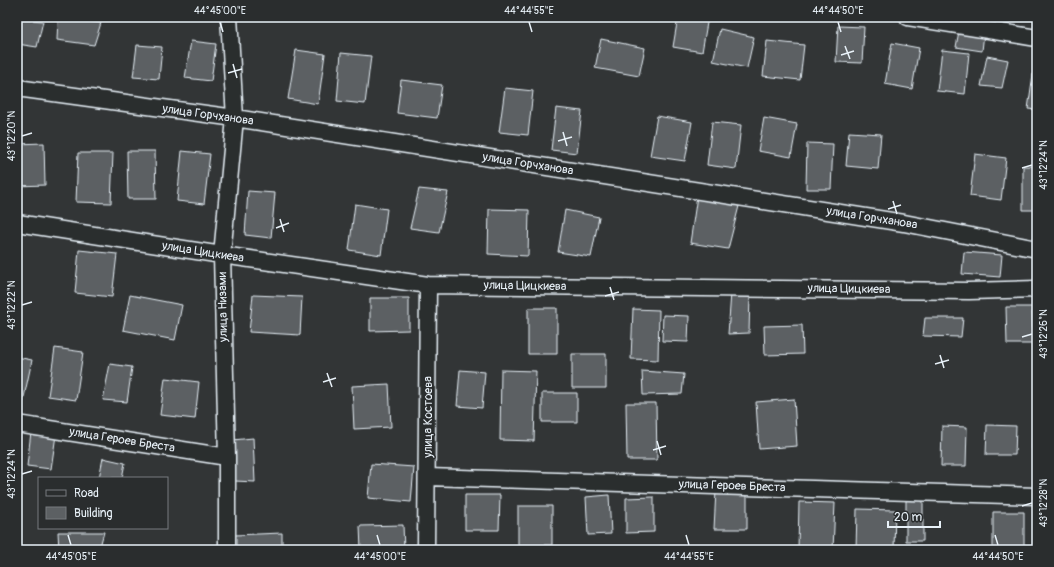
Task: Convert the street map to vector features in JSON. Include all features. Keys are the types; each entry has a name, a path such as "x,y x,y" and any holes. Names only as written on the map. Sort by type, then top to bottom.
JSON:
{"street":[{"name":"улица Низами","path":"227,550 227,457 222,255 235,118 229,17"},
{"path":"908,17 1037,38"},
{"name":"улица Горчханова","path":"17,88 235,118 904,223 1037,249"},
{"name":"улица Цицкиева","path":"17,223 428,285 963,291 1037,289"},
{"name":"улица Костоева","path":"426,550 428,477 428,285"},
{"name":"улица Героев Бреста","path":"17,424 227,457"},
{"name":"улица Героев Бреста","path":"428,477 1037,496"}],"building":[{"path":"58,17 101,23 94,45 57,40"},
{"path":"579,17 604,17 604,20"},
{"path":"678,17 708,17 702,52 673,47"},
{"path":"17,19 43,21 37,47 17,44"},
{"path":"838,26 864,27 862,63 836,62"},
{"path":"720,29 754,37 747,68 713,61"},
{"path":"959,31 984,33 982,51 956,47"},
{"path":"601,39 645,48 639,76 595,68"},
{"path":"191,41 216,44 211,81 185,78"},
{"path":"767,41 804,45 800,80 763,76"},
{"path":"892,43 919,48 912,89 885,84"},
{"path":"137,45 162,47 159,79 133,77"},
{"path":"296,50 325,54 318,104 288,99"},
{"path":"942,50 969,53 965,94 937,91"},
{"path":"341,53 371,56 365,104 337,101"},
{"path":"987,56 1008,60 1002,88 981,86"},
{"path":"1033,74 1037,74 1037,110 1028,109"},
{"path":"401,80 442,85 437,118 397,113"},
{"path":"505,88 533,91 528,135 499,132"},
{"path":"556,108 582,111 577,153 551,150"},
{"path":"657,116 692,122 685,161 650,156"},
{"path":"764,118 797,124 791,157 758,151"},
{"path":"712,122 741,125 736,169 707,165"},
{"path":"849,132 881,134 878,169 846,166"},
{"path":"44,143 45,185 17,186 17,144"},
{"path":"807,143 833,144 831,189 806,189"},
{"path":"127,151 155,151 156,199 128,199"},
{"path":"182,151 210,154 204,204 177,201"},
{"path":"78,153 113,153 111,203 76,202"},
{"path":"975,154 1006,158 1001,200 970,196"},
{"path":"1023,166 1037,166 1037,210 1023,210"},
{"path":"419,189 448,192 439,232 410,228"},
{"path":"248,191 275,193 271,238 245,235"},
{"path":"697,196 739,206 728,249 690,243"},
{"path":"355,204 387,209 381,255 349,250"},
{"path":"489,209 529,210 528,256 488,254"},
{"path":"565,210 599,217 591,257 558,252"},
{"path":"79,250 117,254 112,297 75,293"},
{"path":"964,252 1002,255 1000,277 962,274"},
{"path":"731,293 750,294 749,333 728,334"},
{"path":"130,295 182,305 175,340 123,330"},
{"path":"253,295 302,297 300,335 249,332"},
{"path":"370,298 409,298 409,330 370,331"},
{"path":"1006,307 1032,307 1033,344 1007,344"},
{"path":"528,308 557,308 557,354 528,354"},
{"path":"633,309 659,310 658,360 631,359"},
{"path":"663,315 689,316 688,342 662,341"},
{"path":"925,318 963,318 961,337 923,336"},
{"path":"802,325 803,354 765,355 764,326"},
{"path":"55,348 83,352 76,400 48,396"},
{"path":"572,354 606,354 606,388 572,388"},
{"path":"17,357 32,360 23,402 17,400"},
{"path":"110,364 132,367 127,402 103,400"},
{"path":"460,370 485,372 482,408 457,406"},
{"path":"501,370 536,371 534,441 500,440"},
{"path":"642,371 684,374 682,394 643,395"},
{"path":"165,378 199,382 195,419 160,415"},
{"path":"389,384 391,427 354,429 352,386"},
{"path":"542,393 577,393 577,422 542,422"},
{"path":"794,399 797,446 759,449 756,402"},
{"path":"626,403 656,403 657,460 627,460"},
{"path":"1033,416 1037,416 1037,449 1032,449"},
{"path":"987,425 1016,426 1015,455 986,455"},
{"path":"942,426 967,427 966,466 941,466"},
{"path":"31,432 56,435 51,469 27,466"},
{"path":"253,438 255,482 235,481 233,440"},
{"path":"103,458 125,463 122,477 99,477"},
{"path":"371,464 414,467 411,502 368,498"},
{"path":"716,490 747,493 747,529 714,529"},
{"path":"465,495 500,495 499,530 465,530"},
{"path":"609,495 611,534 588,535 586,497"},
{"path":"654,497 654,532 626,533 626,498"},
{"path":"923,497 923,541 906,541 906,498"},
{"path":"799,502 835,503 833,550 798,550"},
{"path":"518,506 552,506 552,545 518,545"},
{"path":"857,509 895,510 894,550 856,550"},
{"path":"993,512 1024,512 1024,550 993,550"},
{"path":"403,525 404,550 361,550 360,526"},
{"path":"58,532 104,532 99,550 59,550"},
{"path":"282,533 282,548 235,550 235,535"}]}
